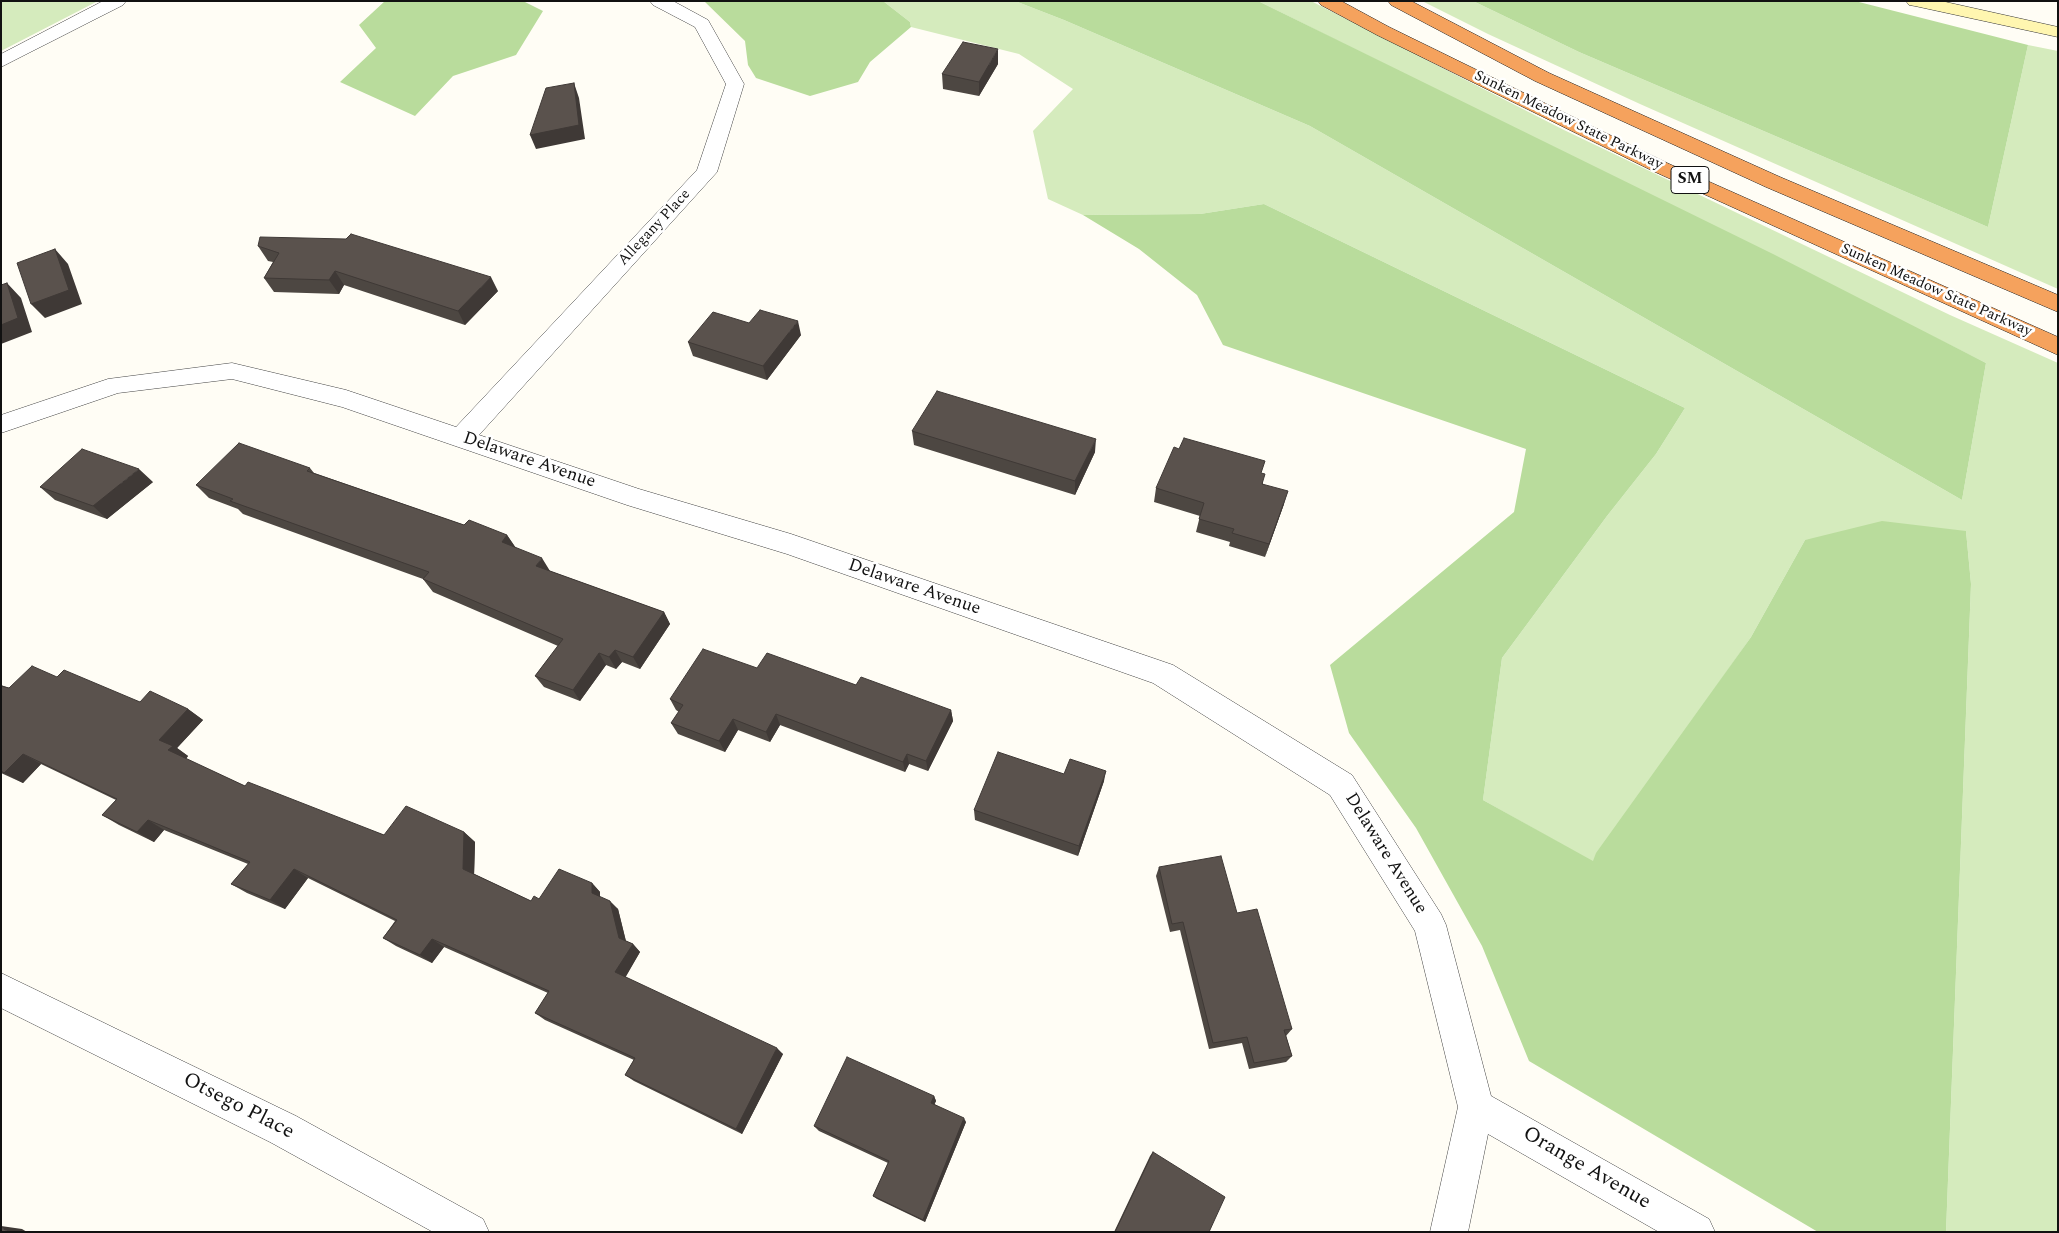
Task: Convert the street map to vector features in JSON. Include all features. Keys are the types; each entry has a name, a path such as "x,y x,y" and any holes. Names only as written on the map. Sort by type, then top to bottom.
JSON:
{"highway":[{"name":"Sunken Meadow State Parkway","path":"1327,1 1660,167 2058,346"},
{"name":"Sunken Meadow State Parkway","path":"1397,1 1542,77 1773,182 2058,304"}],"main road":[{"path":"1915,1 2058,32"}],"street":[{"path":"1,62 116,1"},
{"name":"Allegany Place","path":"462,438 707,172 735,84 702,24 659,1"},
{"name":"Delaware Avenue","path":"1,424 116,385 232,371 346,399 636,498 791,545 1163,674 1341,784 1430,925 1476,1107 1450,1232"},
{"name":"Otsego Place","path":"1,990 283,1130 470,1232"},
{"name":"Orange Avenue","path":"1476,1107 1696,1232"}],"green space":[{"path":"1,1 98,1 1,51"},
{"path":"385,1 523,1 543,11 516,55 453,76 415,116 340,82 376,48 359,25"},
{"path":"704,1 883,1 910,22 911,27 870,62 858,82 810,96 756,78 748,65 745,41"},
{"path":"883,1 1015,1 1064,20 1310,126 1962,500 1986,363 1258,1 1311,1 1564,130 1950,315 2058,363 2058,1232 1946,1232 1971,584 1966,531 1805,540 1751,637 1593,862 1483,800 1502,658 1607,516 1656,454 1685,408 1264,204 1200,214 1083,215 1048,199 1033,131 1073,89 1019,54 911,27 910,22"},
{"path":"1015,1 1258,1 1773,254 1986,363 1962,500 1310,126 1064,20"},
{"path":"1422,1 1473,1 1579,52 1988,227 2028,45 2058,51 2058,289 1640,104 1488,34"},
{"path":"1473,1 1855,1 2028,45 1988,227 1579,52"},
{"path":"1264,204 1685,408 1656,454 1607,516 1502,658 1483,800 1593,861 1596,853 1751,637 1805,540 1882,521 1966,531 1971,584 1946,1232 1818,1232 1529,1061 1482,946 1416,828 1349,733 1330,665 1514,512 1526,449 1223,345 1197,295 1139,249 1083,215 1200,214"}],"building":[{"path":"963,42 998,49 979,82 942,74"},
{"path":"574,83 579,125 530,135 546,88"},
{"path":"351,234 491,277 458,311 335,271 329,280 264,278 279,253 258,246 260,237 346,239"},
{"path":"55,249 69,290 31,304 17,263"},
{"path":"7,283 18,318 1,325 1,285"},
{"path":"760,310 798,321 763,366 688,342 713,312 749,323"},
{"path":"937,391 1096,439 1075,481 912,431"},
{"path":"1184,438 1265,461 1261,473 1265,474 1262,484 1288,491 1269,544 1232,533 1234,529 1199,519 1204,503 1156,488 1174,447 1179,449"},
{"path":"239,443 310,468 307,471 464,525 469,520 507,535 502,542 542,558 536,566 664,612 633,657 615,650 609,657 599,653 573,690 535,676 563,639 423,579 429,572 230,501 233,499 196,485"},
{"path":"82,449 139,469 93,506 40,487"},
{"path":"703,649 757,668 767,653 856,685 861,677 951,710 926,761 907,754 903,762 776,714 766,732 733,719 719,741 671,723 683,705 670,699"},
{"path":"32,666 57,677 64,670 140,702 150,691 188,709 159,740 173,746 168,750 245,786 248,782 384,835 406,806 464,832 463,869 531,901 534,896 539,899 559,869 592,883 592,893 610,901 619,938 633,944 615,972 777,1048 736,1129 625,1075 635,1058 535,1013 549,991 432,939 420,955 383,938 397,920 294,869 270,900 231,884 250,862 148,820 137,832 102,815 117,799 23,754 4,773 1,771 1,686 9,688"},
{"path":"998,752 1064,774 1070,759 1106,771 1079,846 974,810"},
{"path":"1221,856 1237,913 1257,909 1292,1029 1284,1030 1292,1056 1254,1063 1247,1037 1213,1043 1183,922 1172,924 1159,867"},
{"path":"847,1057 934,1096 931,1103 964,1118 923,1220 873,1196 889,1161 814,1126"},
{"path":"1153,1152 1225,1197 1209,1232 1115,1232"},
{"path":"1,1227 8,1232 1,1232"}]}
